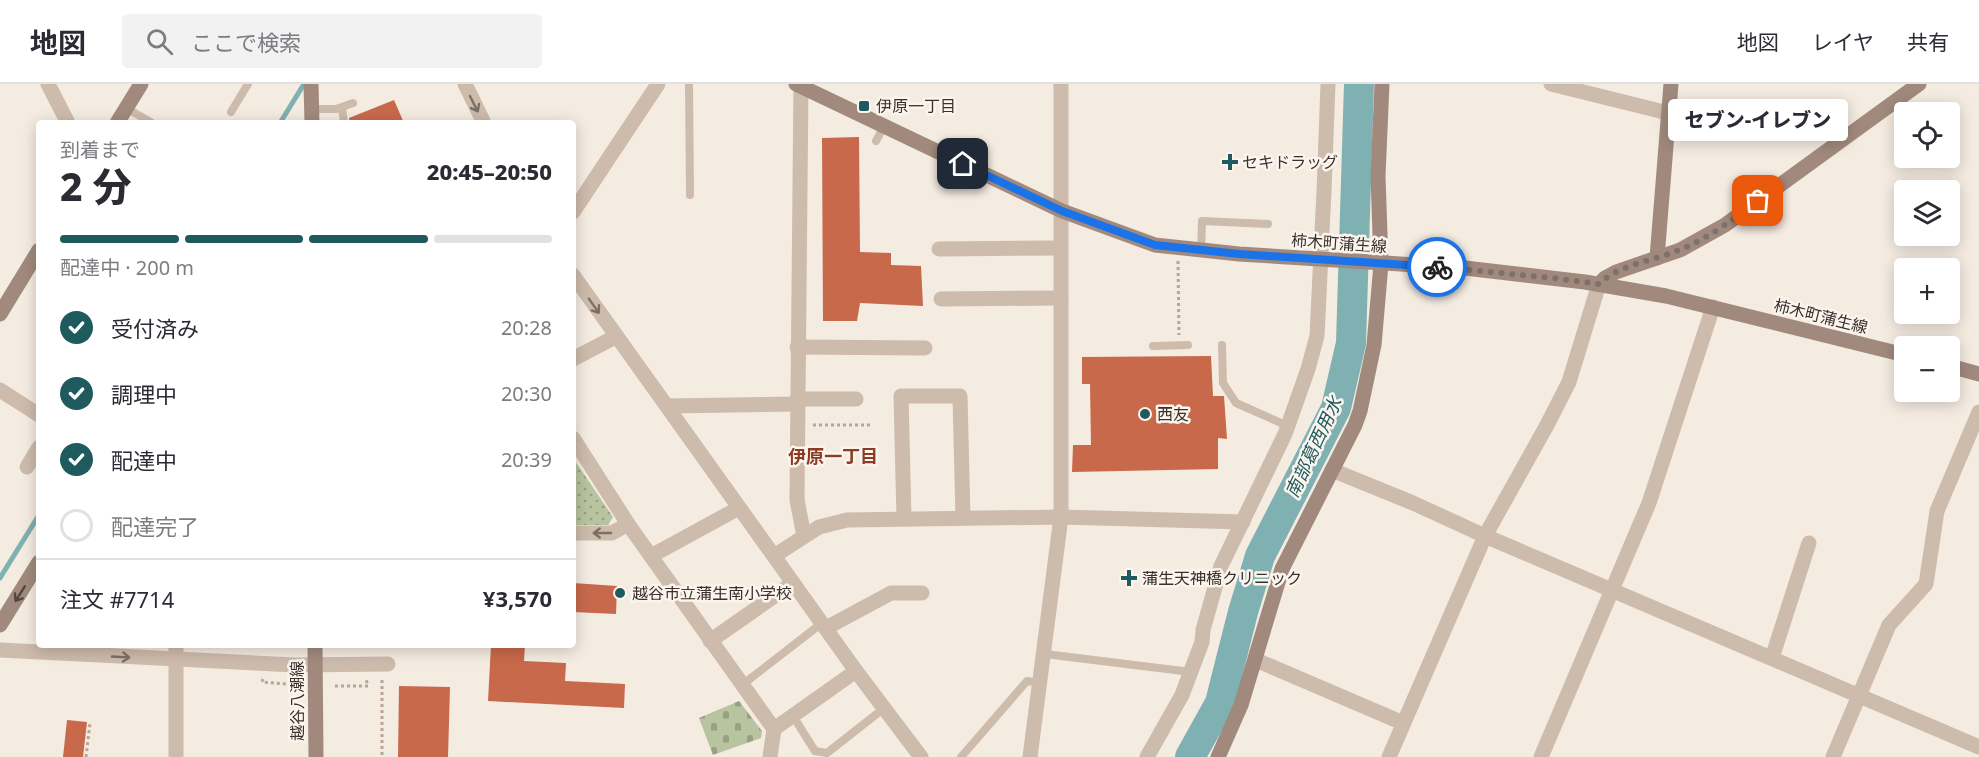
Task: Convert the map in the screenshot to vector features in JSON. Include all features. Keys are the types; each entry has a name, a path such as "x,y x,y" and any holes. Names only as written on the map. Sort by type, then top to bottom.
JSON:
{"street":[{"path":"48,84 66,120"},
{"path":"119,120 141,84"},
{"path":"465,84 483,120"},
{"path":"576,207 658,84"},
{"path":"1030,757 1061,517 1056,383 1062,211 1061,84"},
{"path":"1147,757 1182,695 1202,642 1221,566 1288,426 1317,336 1324,260 1328,84"},
{"path":"1218,757 1241,705 1282,568 1360,411 1374,345 1382,84"},
{"path":"1551,84 1571,86 1668,113"},
{"path":"1657,258 1671,84"},
{"path":"1389,757 1485,536 1548,425 1569,382 1599,284 1616,272 1680,250 1725,225 1919,84"},
{"path":"312,116 313,85"},
{"path":"799,85 797,500 804,536"},
{"name":"柿木町蒲生線","path":"799,85 1062,211 1155,245 1201,251 1465,268 1599,284 1666,296 1894,352"},
{"path":"939,249 1060,248"},
{"path":"0,314 36,255"},
{"path":"576,279 856,671 921,757"},
{"path":"941,299 1060,298"},
{"path":"1541,757 1649,503 1713,308"},
{"path":"576,357 615,337"},
{"path":"798,347 925,348"},
{"path":"1960,369 1979,374"},
{"path":"0,390 36,413"},
{"path":"904,519 901,396 960,396 963,518"},
{"path":"668,406 856,399"},
{"path":"1833,757 1889,625 1926,584 1937,511 1979,412"},
{"path":"576,443 628,524 774,729 771,757"},
{"path":"27,467 36,452"},
{"path":"1332,470 1979,747"},
{"path":"651,556 739,508"},
{"path":"774,556 819,527 847,520 1061,517 1243,522"},
{"path":"576,533 612,533 628,524"},
{"path":"1772,658 1809,543"},
{"path":"0,625 36,567"},
{"path":"710,641 793,583"},
{"path":"824,625 891,593 922,593"},
{"name":"越谷八潮線","path":"315,648 315,757"},
{"path":"0,650 176,652 267,657 315,664 385,664"},
{"path":"176,652 176,757"},
{"path":"1256,660 1403,723"},
{"path":"774,729 856,671"}],"lane":[{"path":"231,112 248,84"},
{"path":"689,84 690,195"},
{"path":"312,116 353,103"},
{"path":"126,108 147,120"},
{"path":"342,108 344,120"},
{"path":"876,141 884,126"},
{"path":"1201,251 1202,221 1268,224"},
{"path":"1153,346 1188,345"},
{"path":"1222,345 1223,383 1236,403 1288,426"},
{"path":"742,684 824,625"},
{"path":"1045,654 1191,672"},
{"path":"961,757 1027,681 1041,683"},
{"path":"793,716 816,751 827,753 884,709"}],"path":[{"path":"1178,259 1179,337"},
{"path":"797,425 873,425"},
{"path":"382,757 385,664"},
{"path":"335,686 368,686 368,680 358,680"},
{"path":"86,757 90,723"}],"green space":[{"path":"576,462 613,517 608,525 576,525"},
{"path":"739,701 762,731 761,738 713,755 699,718"}],"building":[{"path":"394,100 403,120 349,120 349,118"},
{"path":"859,137 860,252 891,253 891,265 921,266 923,306 860,303 857,321 823,321 822,138"},
{"path":"1211,356 1213,396 1224,396 1227,439 1218,438 1218,469 1072,472 1073,445 1091,445 1090,384 1082,384 1082,357"},
{"path":"576,583 617,586 616,614 576,612"},
{"path":"491,648 525,648 524,661 566,663 565,681 625,684 624,708 488,701"},
{"path":"399,686 450,687 448,757 398,757"},
{"path":"67,720 87,722 83,757 63,757"}],"waterway":[{"path":"282,120 304,84"},
{"name":"南部葛西用水","path":"1190,757 1220,703 1260,556 1336,408 1351,343 1359,84"},
{"path":"0,578 36,520"}],"way so far":[{"path":"1437,267 1465,268 1599,284 1616,272 1680,250 1707,236 1758,201"}],"place":[{"name":"伊原一丁目","path":"864,106"},
{"name":"セキドラッグ","path":"1230,162"},
{"name":"セブン-イレブン","path":"1758,201"},
{"name":"西友","path":"1145,414"},
{"name":"蒲生天神橋クリニック","path":"1129,578"},
{"name":"越谷市立蒲生南小学校","path":"620,593"}],"district":[{"name":"伊原一丁目","path":"833,456"}],"route":[{"path":"963,164 1062,211 1155,245 1239,254 1437,267"}]}
